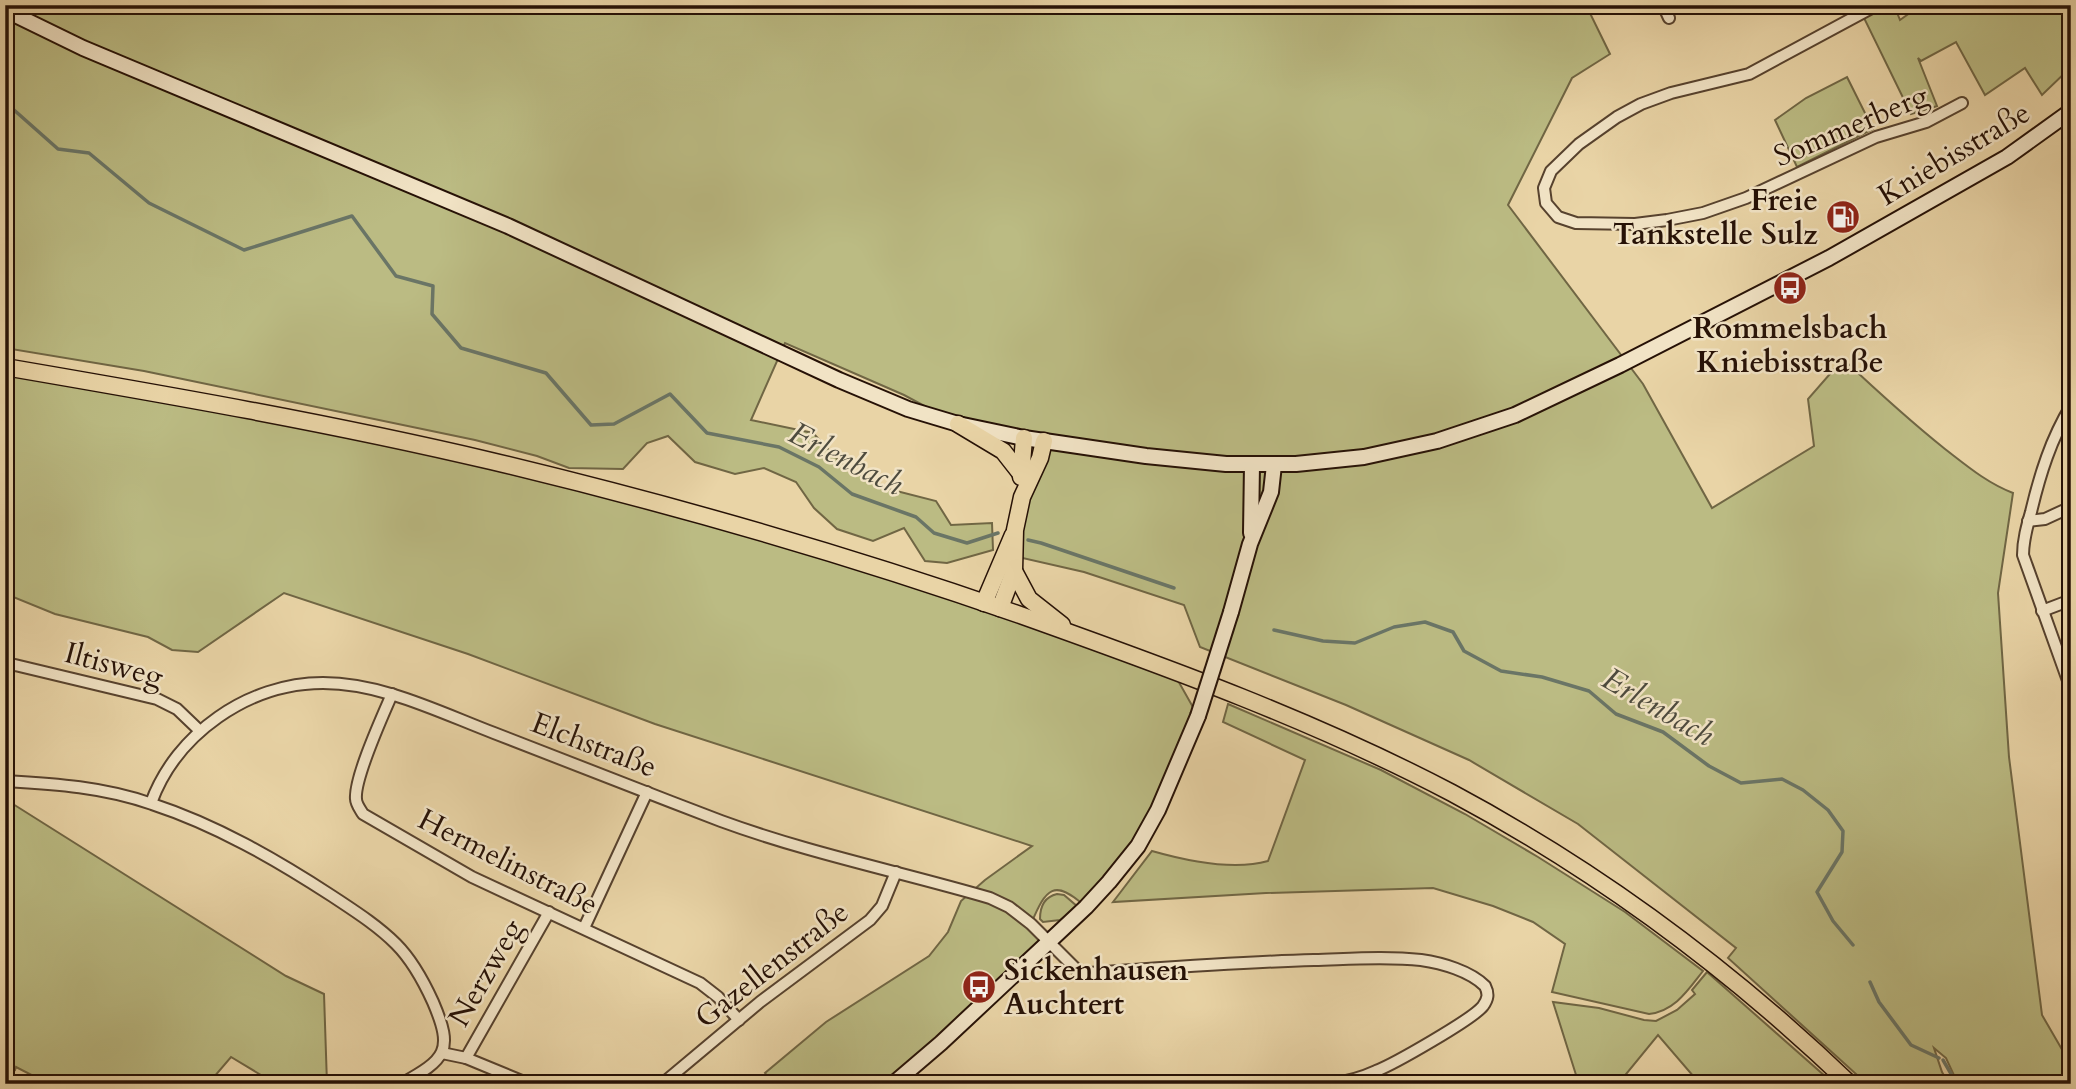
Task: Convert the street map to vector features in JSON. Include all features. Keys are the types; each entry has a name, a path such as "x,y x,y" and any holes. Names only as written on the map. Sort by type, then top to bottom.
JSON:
{"main road":[{"path":"5,367 276,416 486,460 732,524 992,606 1210,685 1329,734 1412,773 1504,822 1597,880 1688,944 1779,1017 1850,1084"},
{"path":"958,424 1003,451 1021,474"},
{"path":"1022,497 1024,438"},
{"path":"1044,441 1040,458 1022,497 1015,530 1014,571 1029,600 1082,637"},
{"path":"992,606 999,563 1015,530"},
{"path":"992,606 1014,571"}],"street":[{"path":"1663,5 1669,18"},
{"name":"Sommerberg","path":"1877,5 1749,74 1671,93 1641,104 1617,117 1579,144 1551,171 1544,188 1546,203 1558,217 1576,223 1634,224 1703,213 1765,190 1876,137 1926,122 1962,103"},
{"name":"Kniebisstraße","path":"5,10 92,52 508,226 863,391 908,409 958,424 1024,438 1172,459 1252,465 1346,460 1417,446 1497,422 1564,393 1850,246 2007,157 2071,111"},
{"path":"2071,406 2048,452 2028,521 2023,555 2071,689"},
{"path":"893,1084 941,1043 1091,902 1138,846 1167,794 1198,716 1250,544 1271,492 1274,464"},
{"path":"1250,544 1252,465"},
{"path":"2028,521 2045,519 2071,508"},
{"path":"2042,611 2071,600"},
{"name":"Iltisweg","path":"5,667 15,665 157,699 177,709 200,732"},
{"name":"Elchstraße","path":"151,803 174,760 200,732 226,713 251,699 294,686 315,683 345,684 392,694 733,825 1000,902 1050,941 1078,971 1088,973 1364,958 1425,961 1452,968 1485,986 1488,996 1478,1012 1388,1066 1357,1078 1329,1084"},
{"name":"Hermelinstraße","path":"392,694 370,745 357,790 356,799 363,814 472,877 700,984 718,997 739,1020"},
{"path":"5,781 106,790 151,803 207,826 262,854 318,887 388,936 408,958 430,996 445,1032 442,1053 429,1067 401,1084"},
{"path":"584,928 647,792"},
{"name":"Gazellenstraße","path":"662,1084 739,1020 870,920 882,906 896,872"},
{"name":"Nerzweg","path":"466,1058 548,912"},
{"path":"442,1053 466,1058 529,1084"}],"green space":[{"path":"5,5 1586,5 1610,54 1572,78 1508,205 1643,384 1712,508 1814,446 1808,399 1843,359 1969,468 2013,493 1998,593 2009,757 2042,1015 2071,1065 2071,1084 1958,1084 1946,1058 1934,1048 1949,1084 1867,1084 1728,958 1736,948 1578,824 1469,760 1346,705 1200,647 1184,605 1084,572 1009,555 1043,441 958,424 904,395 785,343 751,420 813,433 840,462 877,486 936,501 951,525 992,523 993,550 947,563 925,561 904,528 873,541 837,529 814,508 796,482 764,468 735,474 695,462 668,436 647,443 623,469 569,468 537,456 475,440 144,371 5,348","holes":["466,205 679,297 675,307 545,249"]},
{"path":"1886,5 1894,5 1900,20 1921,5 2071,5 2071,67 2042,95 2025,68 1985,95 1956,42 1921,61 1918,58 1937,106 1911,114 1864,18"},
{"path":"1847,77 1873,129 1797,167 1775,120 1806,98"},
{"path":"5,373 55,376 649,501 1172,670 1198,716 1158,810 1086,907 1066,892 1058,890 1047,895 1031,924 1050,941 888,1084 773,1084 765,1073 826,1022 929,956 948,932 961,901 1032,846 655,724 468,654 284,593 198,652 172,650 148,637 55,614 11,596 5,610"},
{"path":"1228,704 1381,770 1465,814 1625,912 1703,971 1674,1004 1649,1014 1552,992 1565,944 1533,922 1493,906 1433,888 1266,893 1113,902 1152,851 1225,865 1268,861 1305,760 1223,722"},
{"path":"5,799 286,976 324,994 327,1084 276,1084 231,1057 208,1084 49,1084 16,1067 15,1070 5,1068"},
{"path":"1057,894 1064,895 1078,907 1060,920 1043,922 1040,919 1044,903"},
{"path":"1707,972 1834,1084 1700,1084 1658,1035 1618,1084 1573,1084 1577,1078 1553,1002 1599,1008 1656,1021 1677,1010 1695,994 1692,990"}],"waterway":[{"name":"Erlenbach","path":"5,66 5,78"},
{"name":"Erlenbach","path":"5,102 58,149 89,153 149,203 244,250 352,216 396,276 433,286 432,314 461,348 546,373 591,425 614,424 670,394 707,433 779,447 819,467 852,494 916,517 934,533 967,543 998,533"},
{"name":"Erlenbach","path":"1028,540 1174,588"},
{"name":"Erlenbach","path":"1274,630 1323,641 1355,643 1394,627 1425,622 1453,632 1464,651 1501,671 1542,677 1589,691 1616,714 1663,732 1709,766 1741,783 1782,779 1803,790 1828,810 1843,831 1842,852 1817,892 1833,921 1853,945"},
{"name":"Erlenbach","path":"1870,982 1879,1002 1911,1045 1939,1058"},
{"name":"Erlenbach","path":"1943,1060 1957,1084"}],"place":[{"name":"Freie Tankstelle Sulz","path":"1843,217"},
{"name":"Rommelsbach Kniebisstraße","path":"1790,288"},
{"name":"Sickenhausen Auchtert","path":"979,987"}]}
